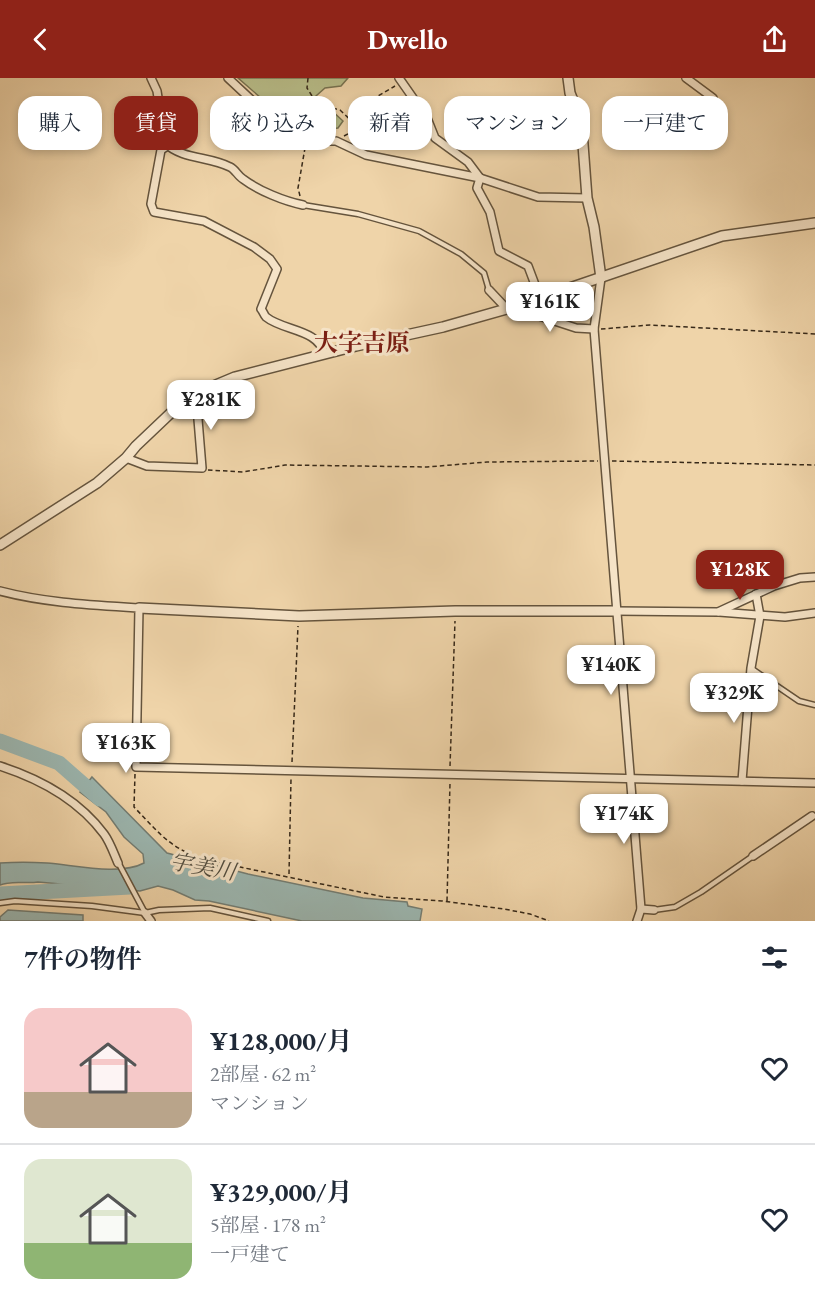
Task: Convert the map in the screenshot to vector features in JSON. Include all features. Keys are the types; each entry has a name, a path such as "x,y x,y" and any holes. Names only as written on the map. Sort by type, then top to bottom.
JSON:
{"street":[{"path":"151,78 158,96"},
{"path":"228,78 247,96"},
{"path":"568,78 570,93 582,131 587,198 594,227 601,278 594,329 615,611 641,909 637,921"},
{"path":"686,78 710,96"},
{"path":"401,80 427,118 435,138 463,158 480,178"},
{"path":"336,141 366,155 480,178 538,197 587,198"},
{"path":"161,150 151,204 154,212 204,221 254,247 270,259 277,269 261,309 267,317 311,337 322,346 324,354"},
{"path":"174,150 231,167 243,179 272,194 303,205"},
{"path":"480,178 477,188 490,212 499,250 528,266 540,298"},
{"path":"0,545 88,488 126,458 176,408 196,395 235,377 512,308 722,236 815,223"},
{"path":"489,290 512,308 576,328 594,329"},
{"path":"126,458 147,466 202,468 196,395"},
{"path":"718,612 789,581 815,577"},
{"path":"0,591 25,598 55,602 299,616 455,611 718,612 785,617 815,613"},
{"path":"742,781 751,668 759,616 756,594"},
{"path":"139,608 136,767 815,783"},
{"path":"0,766 30,776 65,796 105,835 118,863"},
{"path":"753,856 814,815"},
{"path":"641,909 654,910"},
{"path":"145,913 151,921"}],"lane":[{"path":"303,205 358,214 419,231 461,254 484,273 489,290"},
{"path":"751,668 799,701 815,705"},
{"path":"654,910 675,907 753,856"},
{"path":"118,863 145,913"},
{"path":"0,903 15,901 92,906 145,913 159,910 210,908 255,920 268,921"}],"path":[{"path":"308,78 307,88 317,104 340,110 348,117"},
{"path":"377,96 401,80"},
{"path":"336,141 348,134"},
{"path":"303,205 298,188 306,150"},
{"path":"594,329 650,325 815,334"},
{"path":"202,468 219,472 243,472 285,465 427,467 487,462 603,461 815,465"},
{"path":"447,902 455,611"},
{"path":"288,874 299,616"},
{"path":"136,767 134,807 165,839 185,853 211,861 384,897 504,909 530,914 549,921"}],"green space":[{"path":"238,78 348,78 341,86 325,88 316,96 259,96"},
{"path":"336,115 343,121 336,128"}],"water":[{"path":"92,777 167,853 248,874 363,898 407,902 408,906 422,909 420,921 302,921 195,900 158,886 140,891 38,882 0,885 0,863 47,863 123,869 144,863 143,854 124,837 106,812 80,792"},
{"path":"8,910 83,915 83,921 0,921 0,917"}],"waterway":[{"path":"0,741 59,763 100,799"},
{"name":"宇美川","path":"0,894 130,887"}],"district":[{"name":"大字吉原","path":"362,343"}]}
